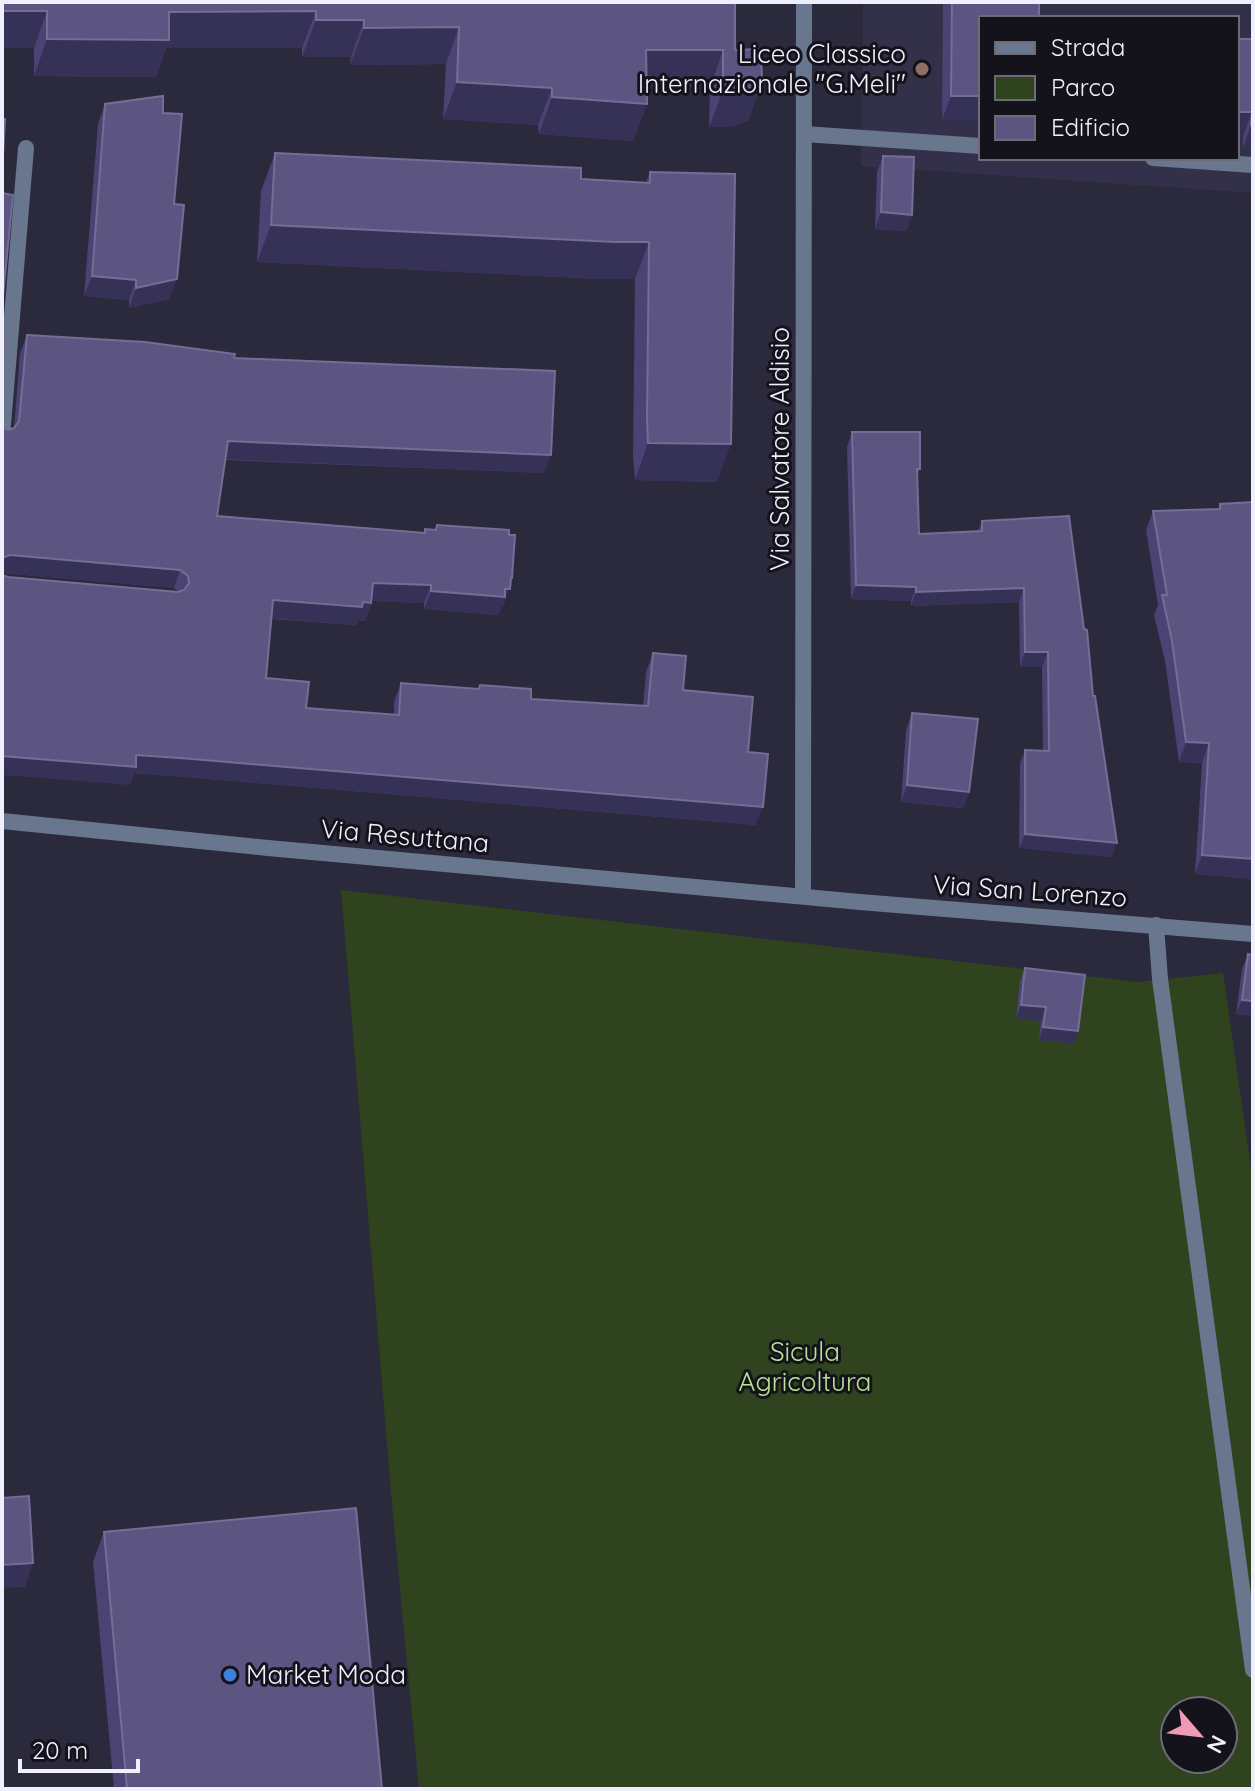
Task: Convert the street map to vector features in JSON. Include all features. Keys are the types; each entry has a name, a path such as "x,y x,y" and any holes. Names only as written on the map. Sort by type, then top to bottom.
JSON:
{"street":[{"name":"Via Salvatore Aldisio","path":"803,896 804,2"},
{"path":"804,134 979,146"},
{"path":"2,437 7,333 26,148"},
{"path":"1182,160 1253,165"},
{"name":"Via Resuttana","path":"2,821 803,896"},
{"name":"Via San Lorenzo","path":"803,896 1253,934"},
{"path":"1156,925 1160,979 1253,1670"}],"shaded area":[{"name":"Liceo Classico Internazionale \"G.Meli\"","path":"863,2 1253,2 1253,193 861,166"}],"green space":[{"name":"Sicula Agricoltura","path":"341,890 1138,982 1223,973 1253,1183 1253,1789 419,1789"}],"building":[{"path":"2,2 735,2 735,50 761,49 762,83 746,90 723,91 723,50 646,50 647,104 552,97 552,88 457,82 459,27 364,28 364,20 316,20 316,11 169,12 169,40 47,39 47,11 2,11"},
{"path":"952,2 1039,2 1039,16 979,16 979,96 951,96"},
{"path":"1239,39 1253,39 1253,125 1251,125 1252,112 1239,112"},
{"path":"163,96 163,113 182,114 174,204 184,205 177,279 136,288 136,280 92,276 105,104"},
{"path":"2,119 5,119 2,173"},
{"path":"275,153 581,168 581,179 650,183 650,172 735,174 731,444 648,443 649,242 271,225"},
{"path":"883,156 914,157 912,215 881,212"},
{"path":"2,193 13,195 2,306"},
{"path":"2,334 5,334 2,365"},
{"path":"27,335 145,342 235,354 234,358 555,371 551,455 228,441 217,516 425,533 425,529 436,530 437,525 509,530 509,535 515,535 512,578 510,589 505,589 505,597 431,591 431,585 373,583 371,603 363,602 362,607 273,600 266,678 309,682 306,708 399,715 401,683 531,689 531,699 648,706 653,653 686,656 683,690 753,697 748,752 768,754 763,807 136,755 136,767 2,756 2,575 178,592 189,583 188,576 180,570 10,555 2,558 2,427 8,430 14,428 19,421"},
{"path":"852,432 920,432 920,469 917,469 919,534 982,531 982,521 1069,516 1117,843 1025,834 1025,750 1049,751 1048,652 1025,652 1024,588 916,592 916,587 856,585"},
{"path":"1253,502 1253,859 1202,855 1209,743 1186,742 1172,641 1162,595 1167,595 1153,511 1220,509 1220,504"},
{"path":"912,713 978,719 969,792 907,785"},
{"path":"1248,954 1253,955 1253,1001 1242,1000"},
{"path":"1025,968 1085,975 1078,1031 1043,1027 1046,1007 1021,1005"},
{"path":"29,1496 33,1563 2,1565 2,1498"},
{"name":"Market Moda","path":"356,1508 382,1789 127,1789 104,1532"}],"place":[{"name":"Liceo Classico Internazionale \"G.Meli\"","path":"922,69"},
{"name":"Market Moda","path":"230,1675"}]}
